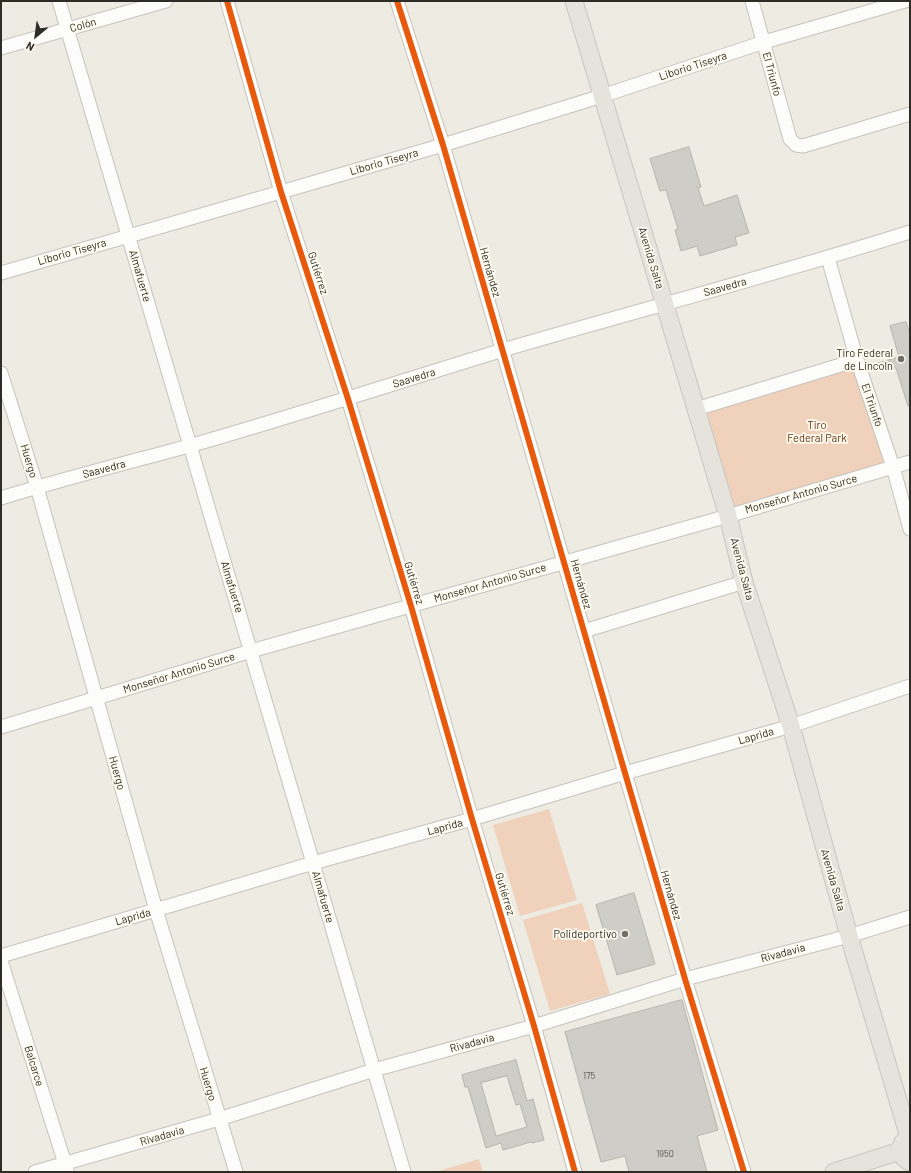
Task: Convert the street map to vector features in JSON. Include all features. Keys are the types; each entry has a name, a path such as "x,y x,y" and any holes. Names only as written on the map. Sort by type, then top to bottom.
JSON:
{"main road":[{"name":"Avenida Salta","path":"574,1 728,516 744,582 790,726 907,1147"},
{"path":"834,1172 907,1147"}],"street":[{"name":"Almafuerte","path":"59,1 404,1172"},
{"name":"Colón","path":"1,48 166,1"},
{"name":"Gutiérrez","path":"228,1 281,192 348,399 411,606 472,819 534,1026 575,1172"},
{"name":"Hernández","path":"397,1 443,145 685,979 744,1172"},
{"name":"El Triunfo","path":"752,1 790,139 796,145 803,146 910,114"},
{"name":"Liborio Tiseyra","path":"1,272 443,145 602,96 764,42 905,1"},
{"name":"Saavedra","path":"1,498 190,446 503,351 665,303 828,258 910,232"},
{"name":"El Triunfo","path":"828,258 857,360 893,467 910,530"},
{"path":"696,410 857,360"},
{"name":"Huergo","path":"1,373 37,487 156,910 236,1172"},
{"name":"Monseñor Antonio Surce","path":"1,727 251,651 728,516 910,462"},
{"path":"584,631 744,582"},
{"name":"Laprida","path":"1,956 313,863 472,819 625,773 790,726 910,686"},
{"name":"Rivadavia","path":"35,1172 66,1168 374,1070 534,1026 685,979 849,936 910,916"},
{"name":"Balcarce","path":"1,961 66,1168"}],"green space":[{"name":"Tiro Federal Park","path":"857,360 893,467 728,516 696,409"},
{"path":"549,809 577,900 520,916 493,825"},
{"path":"582,903 610,994 550,1011 523,920"},
{"path":"479,1159 483,1172 435,1172"}],"building":[{"path":"689,147 701,187 698,188 704,206 737,195 749,233 735,237 737,245 700,256 697,246 681,251 675,230 678,229 666,190 660,191 650,159"},
{"name":"Tiro Federal de Lincoln","path":"906,322 910,334 910,405 908,406 896,368 871,366 899,357 890,326"},
{"name":"Polideportivo","path":"634,893 655,964 617,975 596,905"},
{"path":"682,1000 718,1130 697,1136 707,1172 629,1172 625,1156 601,1162 565,1032"},
{"path":"516,1060 527,1101 533,1099 544,1140 503,1150 501,1143 486,1148 468,1087 465,1087 462,1075","holes":["507,1076 516,1105 520,1104 527,1127 496,1136 481,1083"]}],"cycle path":[{"path":"227,1 281,192 348,399 411,606 472,819 534,1026 575,1172"},
{"path":"397,1 443,145 685,979 744,1172"}],"place":[{"name":"Tiro Federal de Lincoln","path":"901,359"},
{"name":"Polideportivo","path":"625,934"}]}
